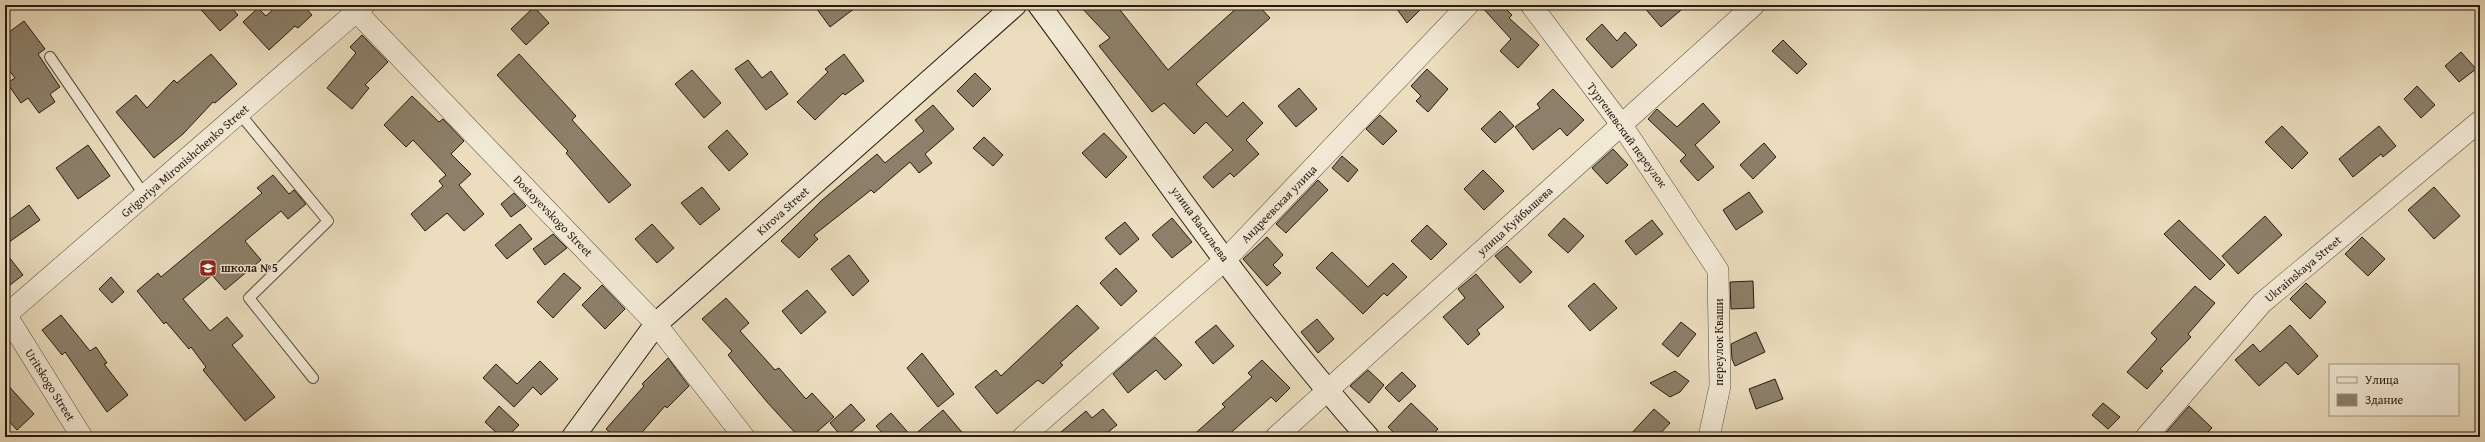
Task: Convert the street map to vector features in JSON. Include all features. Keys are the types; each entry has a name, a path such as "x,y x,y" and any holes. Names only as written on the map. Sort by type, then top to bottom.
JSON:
{"street":[{"name":"Kirova Street","path":"573,437 656,324 1015,5"},
{"name":"улица Васильева","path":"1039,5 1226,259 1327,391 1368,437"},
{"name":"Андреевская улица","path":"1023,437 1226,259 1468,5"},
{"name":"Тургеневский переулок","path":"1530,5 1621,124 1718,270"},
{"name":"улица Куйбышева","path":"1276,437 1754,5"},
{"name":"Dostoyevskogo Street","path":"357,7 656,324 744,437"},
{"name":"Grigoriya Mironishchenko Street","path":"6,315 240,114 357,7"},
{"name":"Ukrainskaya Street","path":"2146,437 2262,303 2480,121"},
{"name":"переулок Кваши","path":"1709,437 1720,386 1718,270"},
{"name":"Uritskogo Street","path":"6,315 82,437"}],"lane":[{"path":"50,56 145,196"},
{"path":"240,114 328,221 249,298 313,378"}],"building":[{"path":"197,5 229,5 238,15 220,31"},
{"path":"278,5 303,5 312,15 298,28 295,26 269,50 243,22 258,8 266,16"},
{"path":"814,5 859,5 830,27"},
{"path":"1079,5 1116,5 1168,70 1240,5 1258,5 1270,18 1196,84 1227,117 1243,102 1263,123 1246,140 1259,154 1234,177 1230,173 1213,188 1203,177 1233,150 1206,122 1194,134 1164,103 1152,112 1099,46 1110,38"},
{"path":"1394,5 1425,5 1407,23"},
{"path":"1480,5 1502,5 1512,15 1509,18 1539,45 1518,68 1500,51 1511,39"},
{"path":"1642,5 1687,5 1661,27"},
{"path":"534,7 549,23 526,45 511,29"},
{"path":"24,21 45,49 38,54 60,87 50,94 55,102 39,113 28,98 21,103 7,83 15,78 5,65 5,35"},
{"path":"1602,24 1617,41 1625,32 1637,45 1612,68 1586,39"},
{"path":"362,35 388,62 365,85 369,88 352,109 327,88 356,53 350,47"},
{"path":"1783,40 1807,64 1797,74 1772,51"},
{"path":"2461,52 2476,69 2459,82 2445,66"},
{"path":"211,54 237,84 215,103 213,102 183,134 154,158 116,112 136,95 147,108 174,80 177,83"},
{"path":"519,54 576,116 572,120 631,185 609,203 566,153 568,151 497,75"},
{"path":"844,54 864,81 845,95 843,93 815,120 797,102 828,72 825,69"},
{"path":"748,60 762,78 771,71 788,94 766,110 735,69"},
{"path":"1427,69 1448,89 1428,112 1416,101 1421,96 1411,86"},
{"path":"692,70 721,103 704,118 675,84"},
{"path":"975,73 991,89 973,107 957,91"},
{"path":"2417,86 2435,105 2421,118 2404,99"},
{"path":"1299,88 1317,109 1296,127 1278,106"},
{"path":"1553,89 1584,120 1567,136 1560,128 1533,150 1515,127 1540,108 1537,104"},
{"path":"412,96 439,122 443,119 464,141 451,154 471,174 459,185 484,214 464,231 447,213 425,231 411,214 443,186 439,181 446,175 413,140 406,147 384,125"},
{"path":"1703,103 1720,122 1695,145 1714,167 1698,181 1680,161 1686,155 1648,119 1657,109 1677,127"},
{"path":"933,105 954,129 925,154 932,163 919,173 910,162 874,193 871,190 814,235 818,239 799,258 781,241 821,201 877,154 885,163 924,131 915,120"},
{"path":"1500,111 1514,126 1495,143 1481,129"},
{"path":"1380,115 1397,131 1383,145 1366,129"},
{"path":"2282,126 2308,153 2292,169 2265,142"},
{"path":"2379,126 2396,146 2383,157 2381,154 2353,177 2339,159"},
{"path":"727,130 748,154 729,171 708,147"},
{"path":"1104,133 1127,157 1106,178 1082,153"},
{"path":"984,137 1003,155 993,166 973,148"},
{"path":"1764,143 1776,157 1753,179 1740,165"},
{"path":"88,145 110,176 78,199 56,168"},
{"path":"1613,149 1628,165 1607,184 1592,168"},
{"path":"1342,156 1358,170 1348,182 1332,168"},
{"path":"1483,170 1504,191 1484,210 1464,189"},
{"path":"273,175 289,194 294,190 306,204 288,219 281,211 245,241 261,260 225,290 212,275 183,299 210,331 227,317 243,336 232,345 275,397 245,421 203,370 206,367 191,347 189,349 166,322 164,324 137,291 158,273 161,277 262,193 257,188"},
{"path":"1318,180 1328,190 1286,233 1276,224"},
{"path":"702,187 720,209 700,225 681,203"},
{"path":"2434,187 2460,216 2434,239 2408,210"},
{"path":"1749,192 1763,212 1736,230 1723,210"},
{"path":"514,193 526,206 511,217 501,204"},
{"path":"29,205 40,220 5,245 5,223"},
{"path":"2265,216 2282,235 2238,274 2222,256"},
{"path":"1172,218 1192,242 1172,258 1152,235"},
{"path":"1564,218 1584,236 1568,253 1548,235"},
{"path":"1652,220 1663,234 1636,255 1625,241"},
{"path":"2179,220 2225,265 2210,280 2164,234"},
{"path":"1125,222 1139,239 1120,255 1105,238"},
{"path":"520,224 532,239 507,259 495,245"},
{"path":"652,224 674,248 657,263 635,239"},
{"path":"1427,225 1447,244 1431,260 1411,241"},
{"path":"553,234 567,248 545,265 533,249"},
{"path":"1267,237 1283,255 1273,265 1281,273 1267,286 1243,259"},
{"path":"2362,237 2385,259 2368,276 2345,254"},
{"path":"1507,246 1532,272 1520,283 1495,256"},
{"path":"5,252 23,275 5,289"},
{"path":"1332,252 1368,287 1393,263 1407,277 1387,296 1384,293 1363,314 1316,268"},
{"path":"849,255 869,281 853,296 831,269"},
{"path":"1116,268 1137,291 1121,306 1100,283"},
{"path":"564,273 581,288 553,318 537,302"},
{"path":"1476,274 1504,307 1477,330 1480,334 1468,345 1443,317 1465,298 1458,289"},
{"path":"111,277 124,292 112,303 99,289"},
{"path":"1753,281 1754,308 1731,309 1730,282"},
{"path":"1594,283 1617,308 1590,331 1568,306"},
{"path":"2306,283 2326,302 2310,319 2290,299"},
{"path":"602,285 625,309 605,329 582,305"},
{"path":"2195,286 2215,303 2188,334 2191,337 2160,369 2163,371 2147,389 2127,372 2157,339 2151,333"},
{"path":"807,290 826,312 801,334 782,311"},
{"path":"726,298 749,323 740,331 775,370 779,368 806,399 812,393 834,417 811,437 799,437 767,402 728,355 732,351 702,319"},
{"path":"1077,305 1099,328 1060,363 1063,365 1043,384 1038,380 997,414 975,387 996,370 1001,376"},
{"path":"61,315 90,351 96,347 107,363 104,364 128,395 107,412 65,352 62,355 42,330"},
{"path":"1317,319 1334,339 1318,353 1301,332"},
{"path":"1681,322 1696,334 1678,357 1662,344"},
{"path":"1216,325 1234,346 1213,364 1195,342"},
{"path":"2290,325 2318,356 2298,375 2286,362 2259,386 2235,360 2253,344 2260,352"},
{"path":"1756,332 1765,352 1735,366 1732,359 1731,344"},
{"path":"1155,337 1182,365 1165,380 1156,370 1128,393 1113,374"},
{"path":"922,353 954,394 938,407 907,368"},
{"path":"668,358 689,386 667,408 665,406 638,437 616,437 606,429 644,386 642,384"},
{"path":"1262,360 1290,388 1276,402 1271,397 1226,437 1191,437 1225,407 1222,404 1252,377 1248,373"},
{"path":"540,361 558,379 541,395 533,387 514,407 483,378 496,364 517,384"},
{"path":"1368,370 1384,385 1369,403 1350,386"},
{"path":"1675,371 1689,381 1680,392 1670,397 1650,383"},
{"path":"1402,372 1416,386 1399,402 1385,388"},
{"path":"1775,379 1783,399 1756,409 1749,389"},
{"path":"5,382 34,414 17,430 5,417"},
{"path":"1411,403 1438,429 1431,437 1398,437 1388,427"},
{"path":"2103,403 2120,417 2108,429 2092,415"},
{"path":"851,404 865,420 845,437 842,437 830,423"},
{"path":"499,406 519,425 507,437 501,437 485,422"},
{"path":"2189,406 2212,428 2203,437 2162,437"},
{"path":"1103,409 1117,425 1102,437 1055,437 1086,411 1092,418"},
{"path":"1654,409 1670,423 1657,437 1628,437"},
{"path":"943,410 966,437 912,437"},
{"path":"891,413 912,437 886,437 876,426"}],"place":[{"name":"школа №5","path":"208,268"}]}
